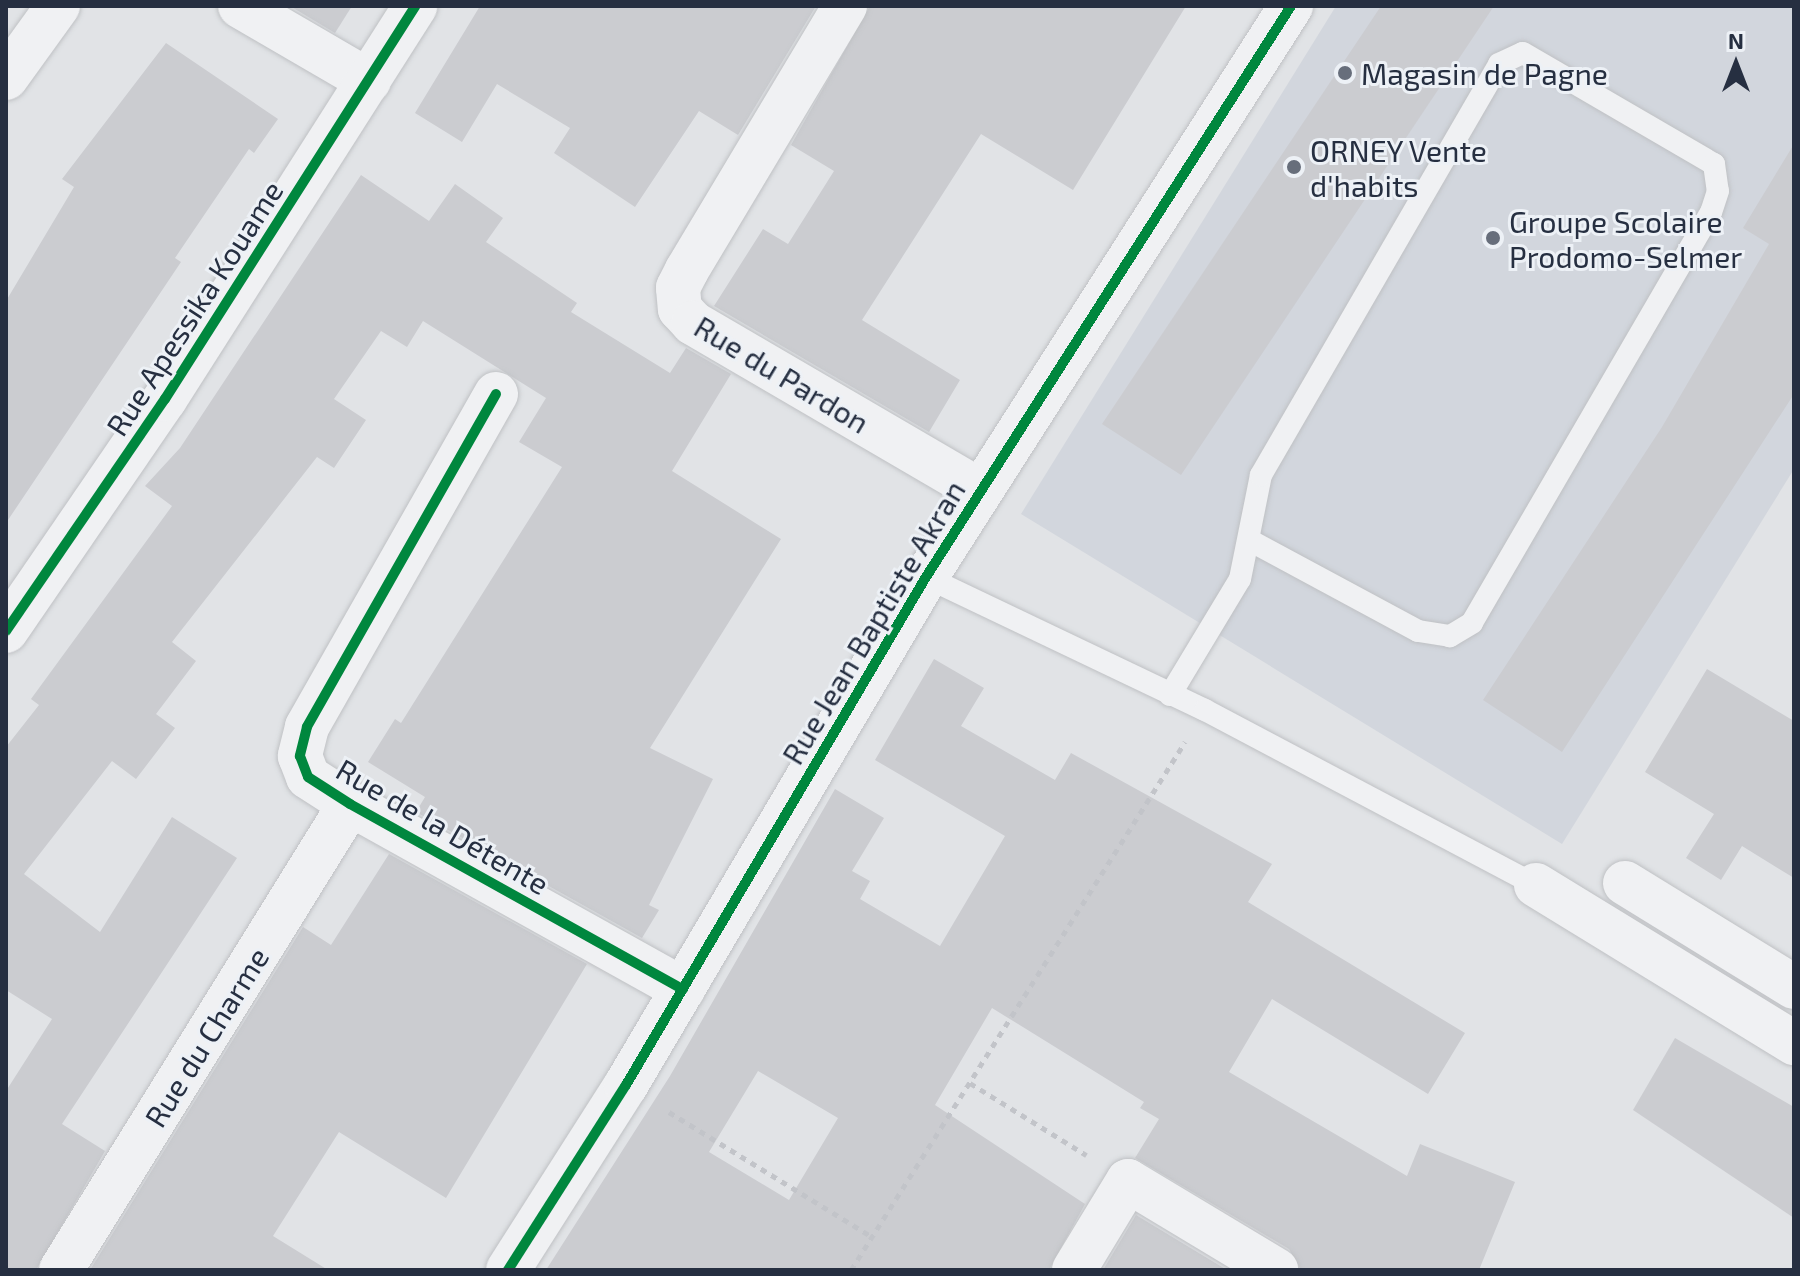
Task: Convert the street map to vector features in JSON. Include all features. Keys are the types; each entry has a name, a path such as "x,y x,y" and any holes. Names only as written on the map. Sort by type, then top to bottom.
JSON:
{"street":[{"path":"6,78 58,6"},
{"path":"240,6 369,81"},
{"name":"Rue Apessika Kouame","path":"6,631 369,81 415,6"},
{"name":"Rue du Pardon","path":"845,6 687,270 678,288 680,309 693,323 980,491"},
{"name":"Rue Jean Baptiste Akran","path":"508,1270 626,1085 926,577 1291,6"},
{"name":"Rue de la Détente","path":"496,394 307,727 300,756 308,777 350,804 683,989"},
{"name":"Rue du Charme","path":"61,1270 350,804"},
{"path":"1625,883 1794,987"},
{"path":"1536,885 1794,1043"},
{"path":"1074,1270 1128,1181 1276,1270"}],"lane":[{"path":"1170,695 1240,579 1251,541 1250,506 1261,475 1499,64 1523,53 1714,164 1718,191 1711,212 1472,623 1450,636 1418,631 1251,541"},
{"path":"926,577 1205,710 1536,885"}],"path":[{"path":"851,1270 1205,710"},
{"path":"970,1083 1128,1181"},
{"path":"626,1085 872,1237"}],"shaded area":[{"name":"Groupe Scolaire Prodomo-Selmer","path":"1336,6 1794,6 1794,469 1562,844 1021,514"}],"building":[{"path":"290,6 352,6 335,33"},
{"path":"480,6 816,6 738,135 699,111 635,207 554,153 570,128 497,84 462,142 415,113"},
{"path":"870,6 1186,6 1073,190 981,134 862,320 960,380 929,432 714,306 763,229 788,244 834,171 791,145"},
{"path":"1381,6 1494,6 1181,475 1102,424"},
{"path":"166,43 278,119 254,153 249,149 175,258 181,262 6,523 6,301 74,187 62,179"},
{"path":"1794,144 1794,394 1562,752 1483,700 1662,427 1769,244 1743,228"},
{"path":"361,175 429,221 455,184 503,218 486,242 577,303 571,312 670,373 686,348 731,374 672,471 781,539 650,748 713,779 649,905 659,910 642,938 416,812 425,797 368,762 395,719 401,723 562,467 519,442 546,398 423,321 407,347 381,331 334,399 366,420 334,468 317,457 172,642 196,661 156,714 175,728 136,779 112,761 24,874 100,932 172,817 237,858 62,1124 105,1151 36,1270 6,1270 6,1091 52,1019 6,990 6,747 39,705 31,699 172,506 145,486 180,448"},
{"path":"934,659 984,688 961,726 1055,780 1071,753 1272,864 1248,902 1465,1033 1428,1094 1272,999 1229,1072 1407,1176 1420,1144 1515,1182 1479,1270 1301,1270 1289,1249 1135,1158 1159,1119 1140,1108 1144,1102 992,1008 935,1105 1085,1204 1049,1270 546,1270 670,1076 835,789 884,818 852,871 870,881 860,899 940,946 1005,836 875,760","holes":["758,1071 838,1118 789,1200 709,1152"]},
{"path":"1707,669 1794,721 1794,878 1742,846 1721,880 1686,858 1714,814 1645,772"},
{"path":"389,854 587,964 446,1198 339,1132 273,1236 328,1270 90,1270 303,927 331,945"},
{"path":"1675,1038 1794,1107 1794,1218 1633,1110"},
{"path":"1136,1215 1227,1270 1103,1270"}],"cycle path":[{"path":"6,631 165,399 415,6"},
{"path":"508,1270 626,1085 926,577 1291,6"},
{"path":"496,394 307,727 300,756 308,777 350,804 683,989"}],"place":[{"name":"Magasin de Pagne","path":"1345,73"},
{"name":"ORNEY Vente d'habits","path":"1294,167"},
{"name":"Groupe Scolaire Prodomo-Selmer","path":"1493,238"}]}
